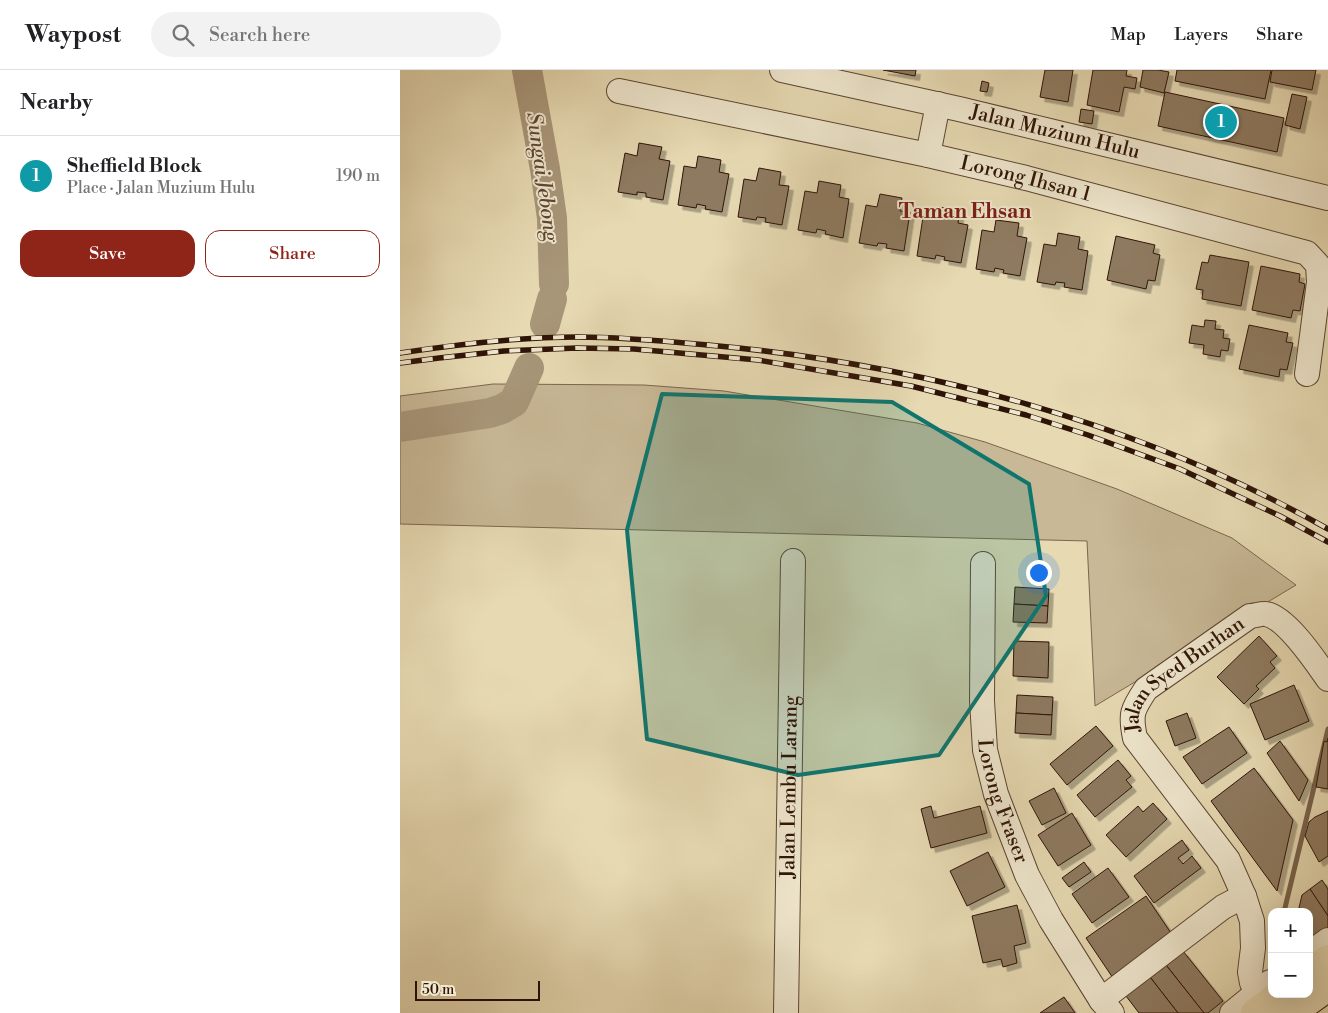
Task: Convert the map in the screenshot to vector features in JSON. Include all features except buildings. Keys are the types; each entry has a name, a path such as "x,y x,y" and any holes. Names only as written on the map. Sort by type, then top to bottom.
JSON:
{"main road":[{"path":"1313,970 1328,959"},
{"path":"1282,1001 1328,988"}],"street":[{"name":"Jalan Muzium Hulu","path":"782,70 938,104 1328,198"},
{"name":"Lorong Ihsan 1","path":"619,91 928,155 1026,178 1307,253 1318,265 1319,282 1307,374"},
{"path":"928,155 938,104"},
{"name":"Jalan Lembu Larang","path":"786,1013 793,561"},
{"name":"Lorong Fraser","path":"983,564 982,701 985,750 994,785 1027,875 1051,920 1107,1006"},
{"name":"Jalan Syed Burhan","path":"1282,1001 1252,983 1250,972 1253,948 1252,922 1244,896 1228,860 1136,738 1132,721 1134,707 1146,689 1250,616 1266,614 1281,622 1301,642 1323,672"},
{"path":"1107,1006 1223,908 1244,896"},
{"path":"1310,953 1328,940"},
{"path":"1232,1013 1282,1001"}],"highlighted area":[{"path":"662,394 892,402 1029,484 1046,596 939,755 798,775 647,739 627,530"}],"shaded area":[{"path":"493,384 644,385 724,391 917,423 985,442 1117,489 1232,538 1296,585 1095,706 1087,541 400,524 400,396"}],"waterway":[{"name":"Sungai Jebong","path":"527,70 552,218 554,284"},
{"name":"Sungai Jebong","path":"545,324 552,299"},
{"name":"Sungai Jebong","path":"400,427 490,413 502,409 514,402 529,368"},
{"path":"1285,908 1328,729"}],"railway":[{"path":"400,353 511,340 594,337 708,345 788,354 869,367 949,384 1028,404 1106,429 1182,458 1256,491 1328,529"},
{"path":"400,363 504,351 577,348 634,349 758,360 911,386 1026,415 1088,435 1180,469 1280,516 1328,542"}],"place":[{"name":"Sheffield Block","path":"1221,122"}],"district":[{"name":"Taman Ehsan","path":"965,212"}]}
